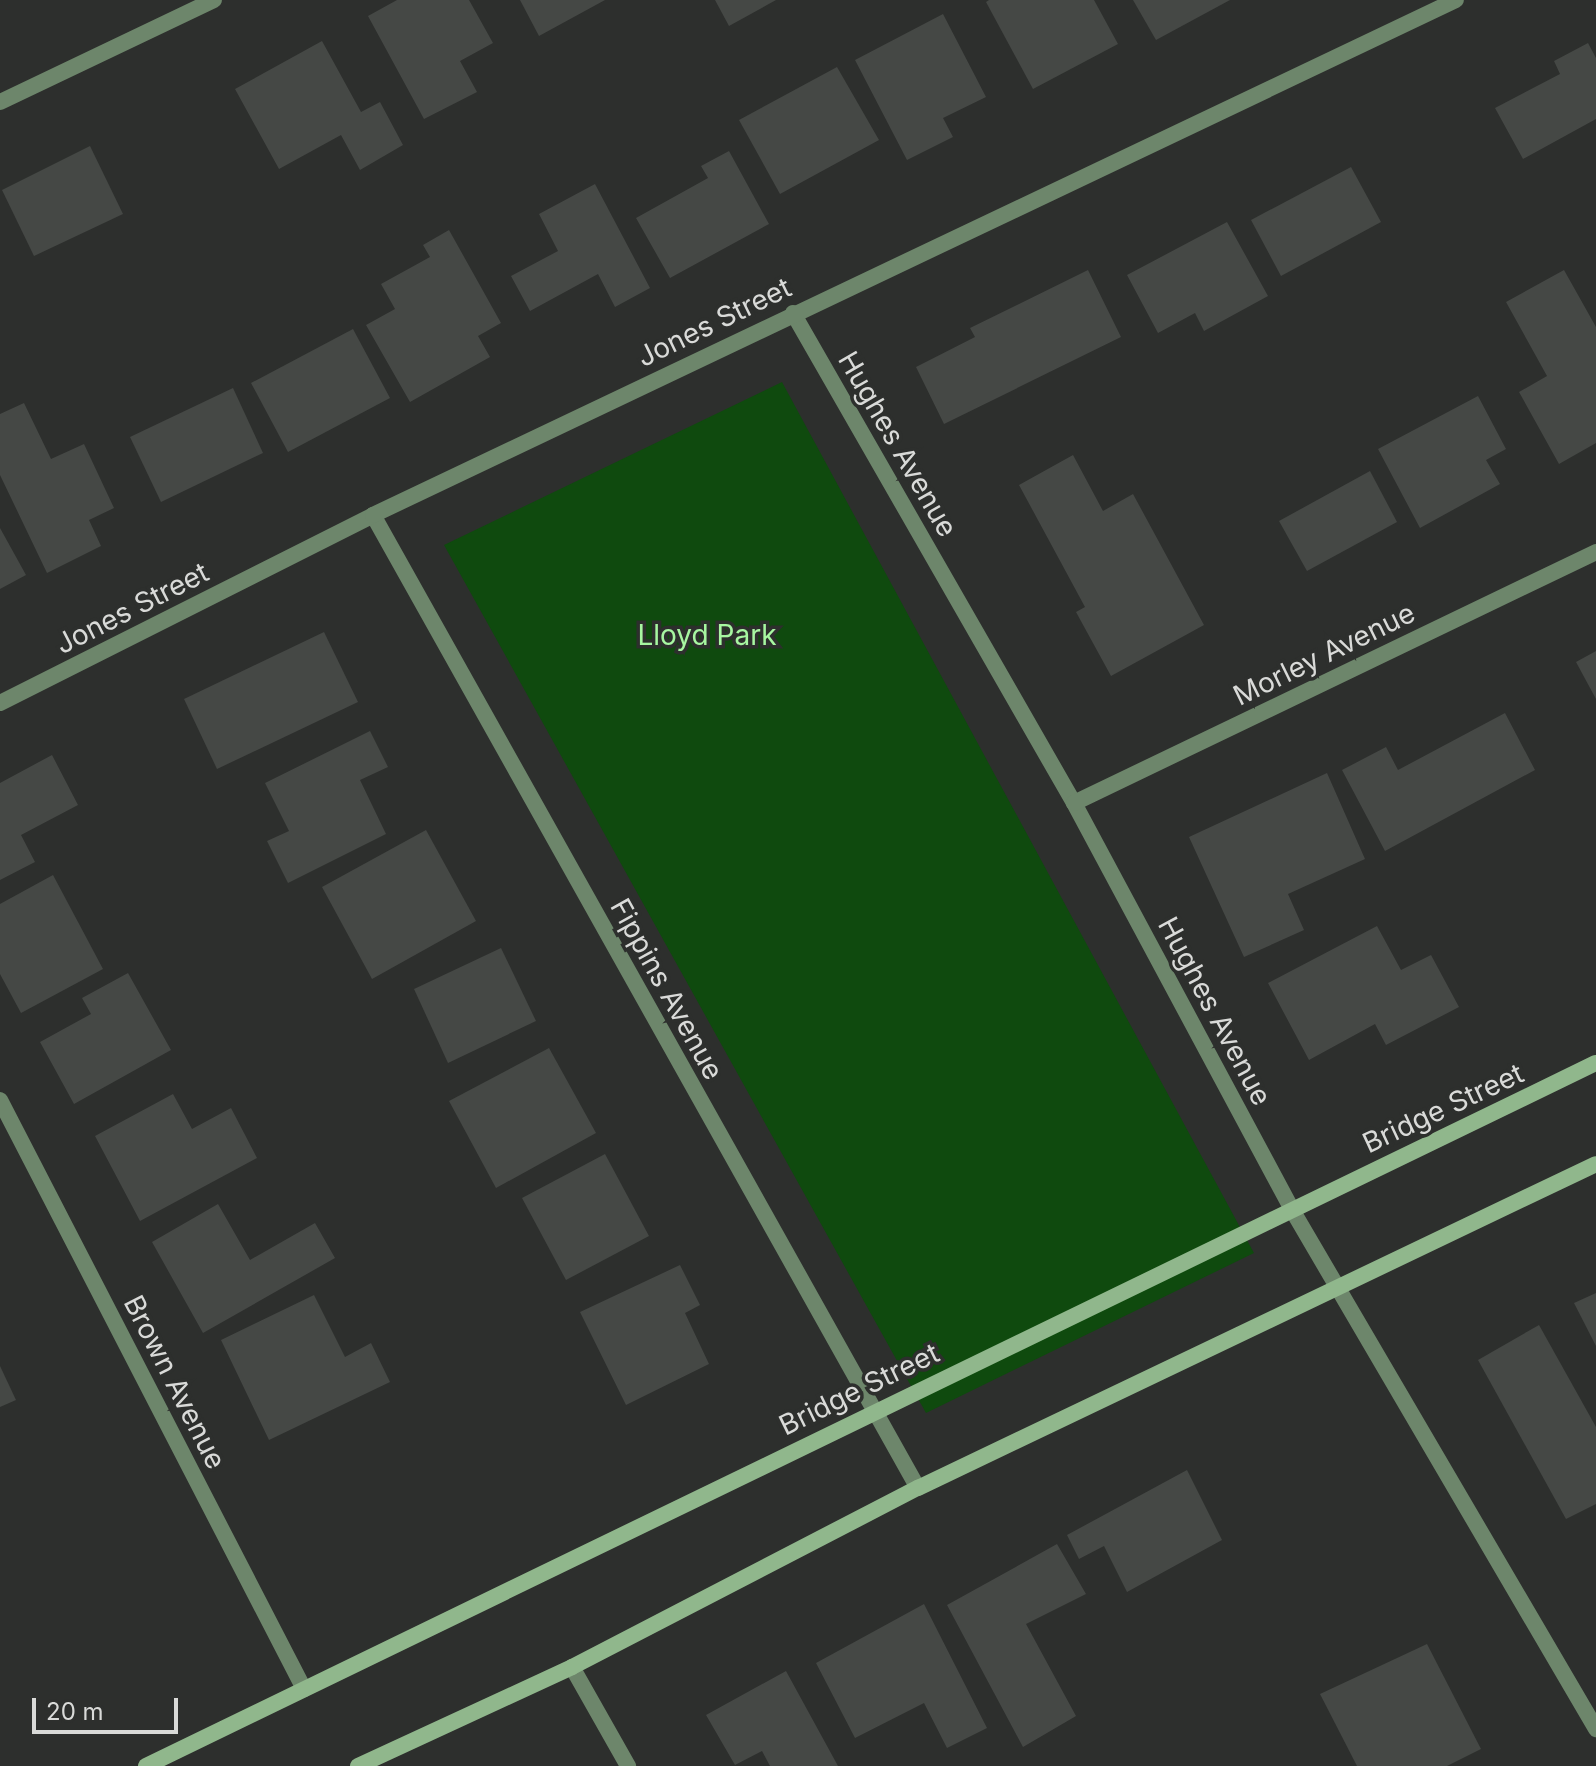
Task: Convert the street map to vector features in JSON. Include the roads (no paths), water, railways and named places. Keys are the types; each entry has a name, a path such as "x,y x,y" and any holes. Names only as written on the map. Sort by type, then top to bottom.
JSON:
{"main road":[{"name":"Bridge Street","path":"146,1766 1291,1208 1596,1063"},
{"path":"358,1766 572,1667 918,1488 1596,1164"}],"street":[{"path":"0,102 214,0"},
{"name":"Jones Street","path":"0,703 373,515 1456,0"},
{"name":"Hughes Avenue","path":"793,313 1074,803 1291,1208 1596,1729"},
{"name":"Fippins Avenue","path":"373,515 918,1488"},
{"name":"Morley Avenue","path":"1074,803 1596,552"},
{"name":"Brown Avenue","path":"0,1100 304,1689"},
{"path":"572,1667 628,1766"}],"park label":[{"name":"Lloyd Park","path":"707,635"}]}
